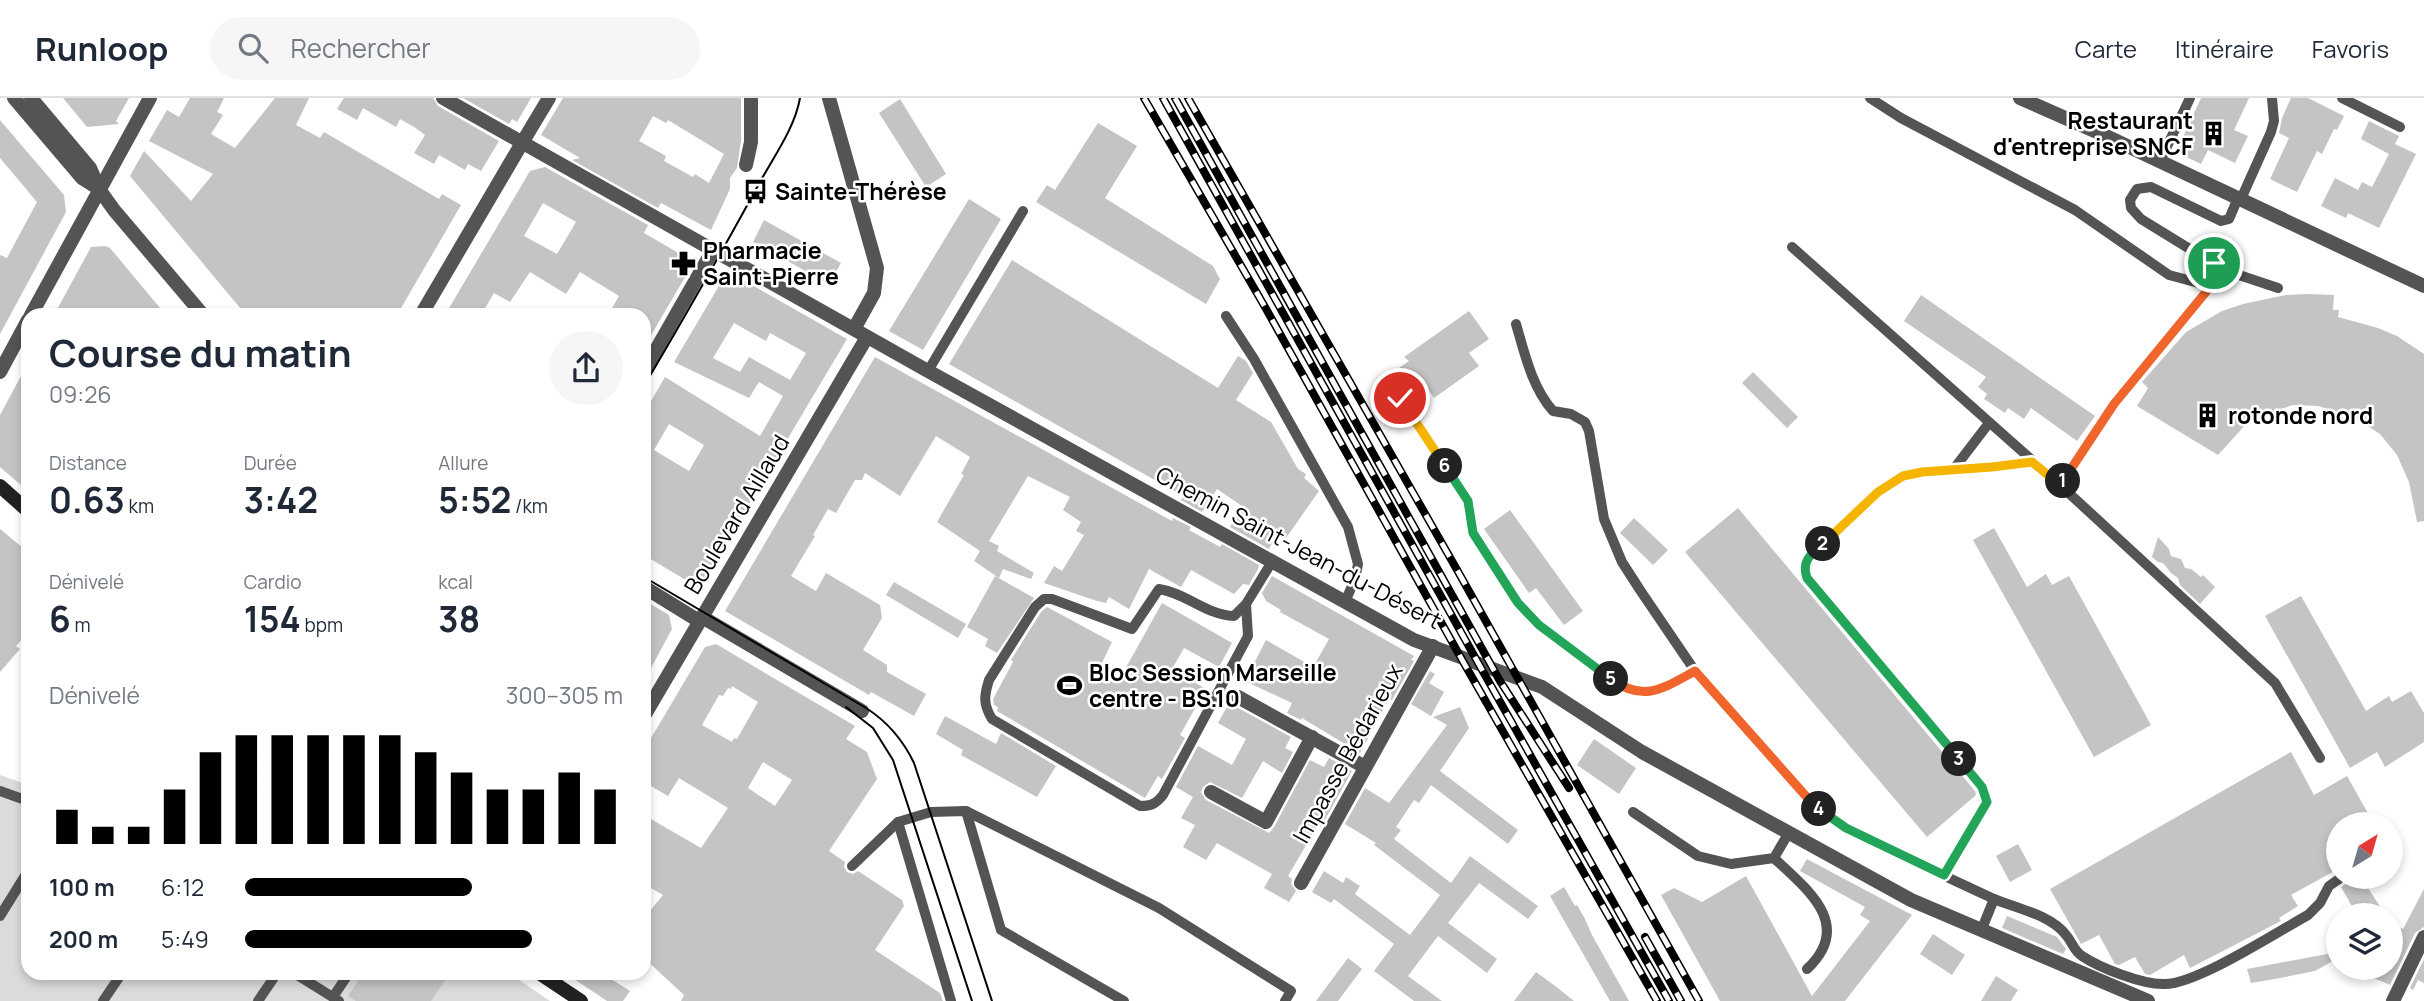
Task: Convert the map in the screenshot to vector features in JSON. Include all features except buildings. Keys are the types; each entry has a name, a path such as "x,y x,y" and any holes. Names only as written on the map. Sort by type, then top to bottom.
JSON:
{"main road":[{"path":"0,486 21,504"},
{"path":"550,980 581,1001"}],"street":[{"path":"14,98 82,178 99,189"},
{"path":"31,98 90,168 99,189 114,209 197,308"},
{"path":"35,308 150,98"},
{"name":"Chemin Saint-Jean-du-Désert","path":"443,98 928,371 1414,639 1542,687 1642,752 1911,900 2148,1001"},
{"path":"425,308 549,98"},
{"path":"746,165 751,142 751,98"},
{"path":"830,98 877,268 874,293 854,329"},
{"path":"2020,98 2424,286"},
{"path":"651,359 713,250"},
{"path":"0,372 21,333"},
{"name":"Boulevard Aillaud","path":"651,704 867,337"},
{"path":"651,591 862,711"},
{"name":"Impasse Bédarieux","path":"1301,883 1433,646"},
{"path":"1238,696 1365,766"},
{"path":"1211,792 1266,822 1312,737"},
{"path":"2393,1001 2424,937"}],"lane":[{"path":"1870,98 1901,118 2075,210 2169,275 2210,286"},
{"path":"2160,161 2190,98"},
{"path":"2272,98 2274,121 2271,132 2229,219 2221,221 2151,187 2137,189 2130,200 2132,208 2141,219 2224,270 2277,288"},
{"path":"2342,98 2400,127"},
{"path":"928,371 1023,211"},
{"path":"1791,247 2060,485 2275,683 2319,758"},
{"path":"2060,485 2114,404 2224,270"},
{"path":"1226,316 1254,359 1348,527 1358,564 1345,602"},
{"path":"1516,324 1530,370 1544,400 1553,411 1571,414 1585,422 1604,519 1622,562 1695,671 1812,803 1846,828 1994,900 2046,920 2066,934 2074,950 2086,958 2137,979 2164,985 2195,977 2308,915 2320,903 2327,889"},
{"path":"1400,398 1468,501 1473,533 1518,603 1539,625 1619,685 1634,692 1648,693 1695,671"},
{"path":"1953,470 1989,423"},
{"path":"1944,875 1985,808 1986,795 1807,578 1804,569 1808,557 1891,482 1912,474 2032,462"},
{"path":"1246,604 1248,636 1163,795 1150,806 1140,806 992,719 984,706 989,680 1035,607 1044,599 1052,599 1132,629 1159,589 1170,590 1219,616 1234,616 1246,604 1273,560"},
{"path":"0,791 21,798"},
{"path":"966,810 1001,930 1124,1001"},
{"path":"852,866 898,822 931,812 966,810 1159,908 1291,991 1285,1001"},
{"path":"1633,812 1698,856 1731,864 1774,858"},
{"path":"898,822 951,1001"},
{"path":"1774,858 1788,834"},
{"path":"1774,858 1820,904 1825,920 1827,938 1820,957 1807,969"},
{"path":"0,916 21,882"},
{"path":"1981,931 1994,900"},
{"path":"103,1001 117,980"},
{"path":"258,1001 272,980"},
{"path":"305,980 336,999 346,980"}],"shaded area":[{"path":"0,775 21,782 21,980 519,980 550,1001 0,1001"}],"tram line":[{"path":"651,374 784,140 794,120 800,98"},
{"path":"651,581 866,708 894,732 914,763 992,1001"},
{"path":"846,707 873,728 893,760 972,1001"}],"railway":[{"path":"1144,98 1657,1001"},
{"path":"1163,98 1669,1001"},
{"path":"1175,98 1500,681 1569,788"},
{"path":"1188,98 1699,1001"},
{"path":"1645,937 1681,1001"}],"place":[{"name":"Restaurant d'entreprise SNCF","path":"2213,133"},
{"name":"Sainte-Thérèse","path":"755,191"},
{"name":"Pharmacie Saint-Pierre","path":"683,263"},
{"name":"rotonde nord","path":"2208,415"},
{"name":"Bloc Session Marseille centre - BS.10","path":"1069,685"}],"route":[{"path":"1400,398 1468,501 1473,533 1518,603 1539,625 1619,685 1634,692 1648,693 1695,671 1812,803 1846,828 1944,875 1985,808 1986,795 1807,578 1805,563 1808,557 1878,492 1903,476 2032,462 2060,485 2114,404 2224,270 2214,263"}]}
